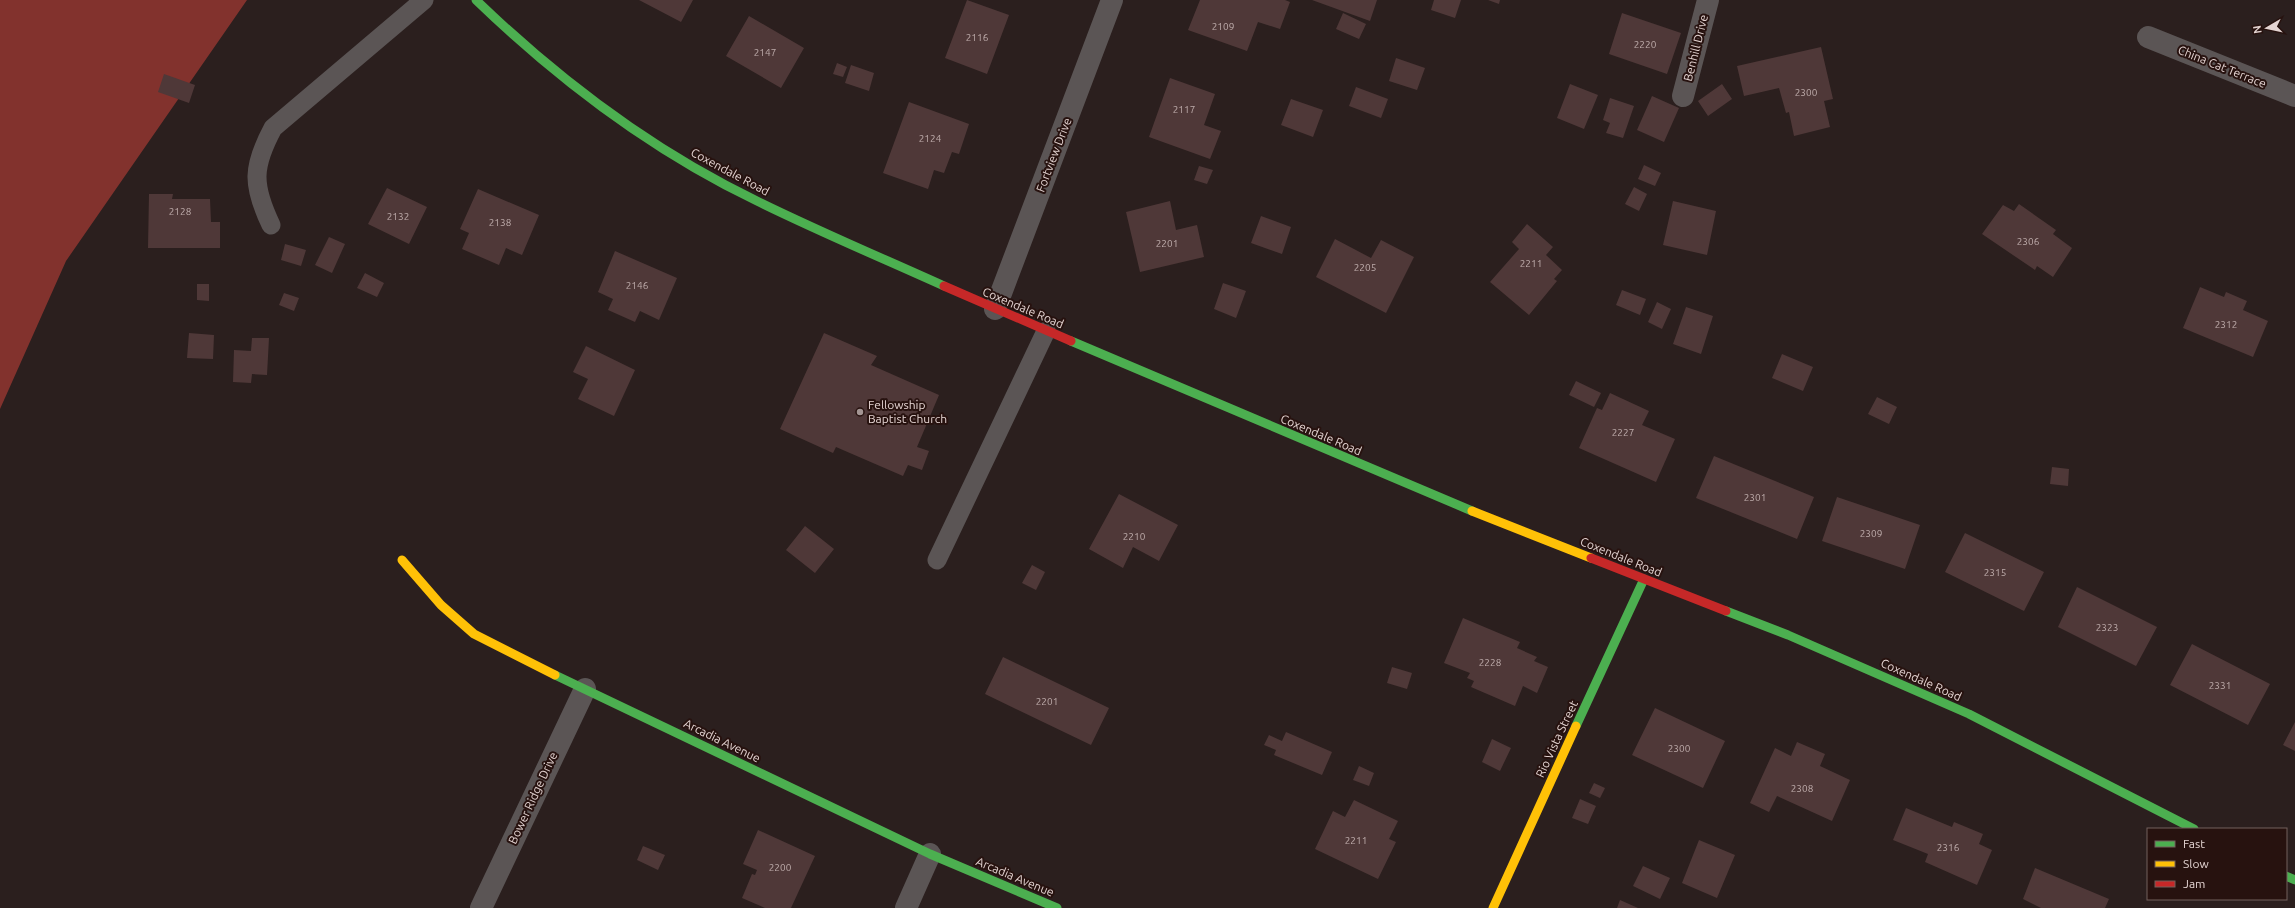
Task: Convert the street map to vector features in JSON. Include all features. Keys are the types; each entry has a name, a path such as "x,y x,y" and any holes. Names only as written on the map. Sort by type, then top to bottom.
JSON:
{"street":[{"name":"Coxendale Road","path":"476,0 511,34 588,98 670,153 756,201 995,310 1398,481 1644,580 1788,635 1969,714 2192,828"},
{"name":"Fortview Drive","path":"995,310 1112,0"},
{"name":"Benhill Drive","path":"1683,96 1708,0"},
{"name":"China Cat Terrace","path":"2148,38 2295,96"},
{"name":"Arcadia Avenue","path":"402,560 447,614 467,631 930,854 1057,908"},
{"name":"Rio Vista Street","path":"1493,908 1644,580"},
{"name":"Bower Ridge Drive","path":"481,908 585,689"},
{"path":"906,908 930,854"}],"lane":[{"path":"271,225 260,202 256,177 261,151 273,128 424,0"},
{"path":"937,560 1046,331"}],"shaded area":[{"path":"0,0 247,0 66,261 0,409"}],"building":[{"path":"639,0 693,0 681,22"},
{"path":"967,0 1009,15 987,74 945,58"},
{"path":"1200,0 1285,0 1290,2 1280,29 1258,22 1247,51 1188,30"},
{"path":"1312,0 1377,0 1370,21"},
{"path":"1434,0 1461,0 1455,18 1431,10"},
{"path":"1488,0 1500,0 1499,4"},
{"path":"1343,13 1366,24 1359,39 1336,29"},
{"path":"1622,13 1681,33 1667,74 1609,54"},
{"path":"749,16 804,48 781,88 726,56"},
{"path":"1821,47 1833,99 1824,101 1830,127 1794,136 1789,112 1786,113 1779,88 1744,96 1737,66"},
{"path":"1396,58 1425,68 1417,90 1389,81"},
{"path":"837,63 847,67 843,77 833,74"},
{"path":"851,65 874,73 869,91 845,83"},
{"path":"164,74 195,85 189,103 158,92"},
{"path":"1170,78 1215,94 1204,125 1221,131 1210,159 1149,137"},
{"path":"1570,84 1598,95 1584,129 1557,118"},
{"path":"1722,84 1732,99 1708,116 1698,101"},
{"path":"1356,87 1388,99 1381,118 1349,106"},
{"path":"1652,96 1679,108 1664,142 1637,130"},
{"path":"1610,98 1634,106 1623,138 1606,133 1610,123 1603,120"},
{"path":"1291,99 1323,110 1313,137 1281,125"},
{"path":"909,102 969,124 959,154 952,152 944,173 934,170 928,189 883,173"},
{"path":"1644,165 1661,173 1655,186 1638,179"},
{"path":"1199,166 1213,170 1207,184 1194,180"},
{"path":"1634,187 1647,194 1639,211 1625,204"},
{"path":"387,188 427,207 409,244 368,224"},
{"path":"478,189 539,215 522,255 506,248 499,265 462,249 469,233 460,229"},
{"path":"149,194 173,194 172,199 210,199 211,222 220,222 220,248 148,248"},
{"path":"1170,201 1176,230 1197,225 1204,257 1140,272 1126,212"},
{"path":"1673,201 1716,211 1707,255 1663,245"},
{"path":"2019,204 2056,230 2053,234 2072,248 2053,277 2037,266 2035,270 1982,234 2003,205 2014,211"},
{"path":"1261,216 1291,227 1282,254 1251,243"},
{"path":"1527,224 1553,247 1546,255 1562,270 1554,279 1557,281 1529,315 1490,282 1519,249 1512,242"},
{"path":"329,237 345,244 332,273 315,265"},
{"path":"1335,239 1371,258 1381,240 1414,257 1386,313 1316,277"},
{"path":"285,244 306,250 301,266 281,260"},
{"path":"615,251 677,278 659,320 640,311 635,322 608,310 613,299 598,292"},
{"path":"365,273 384,283 377,297 357,288"},
{"path":"1223,283 1246,291 1236,318 1214,309"},
{"path":"197,284 209,284 209,301 197,300"},
{"path":"2200,287 2224,297 2226,292 2247,301 2243,310 2268,321 2253,357 2183,328"},
{"path":"1622,290 1646,299 1640,315 1616,305"},
{"path":"284,293 299,298 294,311 279,305"},
{"path":"1657,302 1671,309 1662,329 1648,322"},
{"path":"1686,307 1713,316 1701,354 1673,344"},
{"path":"189,333 214,335 213,359 187,358"},
{"name":"Fellowship Baptist Church","path":"824,333 877,356 871,365 939,395 917,447 929,451 922,470 908,465 903,476 836,447 833,453 780,429"},
{"path":"252,338 269,338 267,375 252,374 251,383 233,382 234,350 251,351"},
{"path":"586,346 635,370 614,416 578,399 588,379 573,372"},
{"path":"1782,354 1813,367 1803,391 1772,378"},
{"path":"1576,381 1601,393 1594,407 1569,395"},
{"path":"1610,393 1649,411 1642,425 1675,439 1656,482 1579,448 1597,408 1602,410"},
{"path":"1877,397 1897,407 1889,424 1868,414"},
{"path":"1714,456 1814,497 1797,539 1696,498"},
{"path":"2052,467 2069,469 2068,486 2050,484"},
{"path":"1119,494 1178,525 1159,561 1133,547 1123,568 1089,549"},
{"path":"1837,497 1920,525 1905,569 1822,541"},
{"path":"805,526 834,549 815,573 786,550"},
{"path":"1965,533 2044,572 2024,611 1945,572"},
{"path":"1032,565 1045,572 1036,590 1022,583"},
{"path":"2077,587 2157,627 2136,666 2058,627"},
{"path":"1463,618 1520,642 1517,648 1537,657 1534,661 1548,667 1537,693 1523,686 1515,706 1471,687 1474,681 1467,678 1470,673 1444,663"},
{"path":"2192,644 2270,684 2248,725 2170,685"},
{"path":"1003,657 1109,708 1091,745 985,694"},
{"path":"1392,667 1412,673 1407,689 1387,683"},
{"path":"1655,708 1725,741 1703,788 1632,755"},
{"path":"2295,722 2295,751 2283,745"},
{"path":"1286,732 1332,752 1322,775 1274,755 1276,750 1264,745 1269,735 1282,741"},
{"path":"1492,739 1511,748 1500,771 1482,762"},
{"path":"1797,742 1825,754 1820,766 1850,780 1832,821 1777,796 1769,812 1750,803 1775,748 1791,756"},
{"path":"1359,766 1374,773 1369,786 1353,780"},
{"path":"1594,783 1605,788 1600,798 1589,793"},
{"path":"1580,799 1596,806 1588,824 1572,818"},
{"path":"1354,800 1398,821 1389,839 1396,842 1378,879 1315,849 1333,811 1345,817"},
{"path":"1906,808 1952,827 1954,822 1983,834 1979,844 1992,850 1977,885 1925,862 1928,854 1893,840"},
{"path":"758,830 815,856 791,908 765,908 742,898 752,874 755,875 757,870 743,864"},
{"path":"1699,840 1735,855 1717,898 1682,883"},
{"path":"643,846 665,855 658,870 637,860"},
{"path":"1643,866 1670,878 1660,899 1633,886"},
{"path":"2035,868 2109,899 2105,908 2041,908 2023,899"},
{"path":"1620,900 1638,908 1617,908"}],"traffic: fast":[{"path":"476,0 508,30 574,86 644,137 681,160 757,201 944,286"},
{"path":"1071,341 1472,511"},
{"path":"1576,726 1644,579"},
{"path":"1726,611 1788,635 1969,714 2192,828"},
{"path":"555,675 930,854 1057,908"},
{"path":"2287,876 2295,880"}],"traffic: slow":[{"path":"1472,511 1591,558"},
{"path":"402,560 441,605 474,634 555,675"},
{"path":"1493,908 1576,726"}],"traffic: jam":[{"path":"944,286 1071,341"},
{"path":"1591,558 1726,611"}],"place":[{"name":"Fellowship Baptist Church","path":"860,412"}]}
